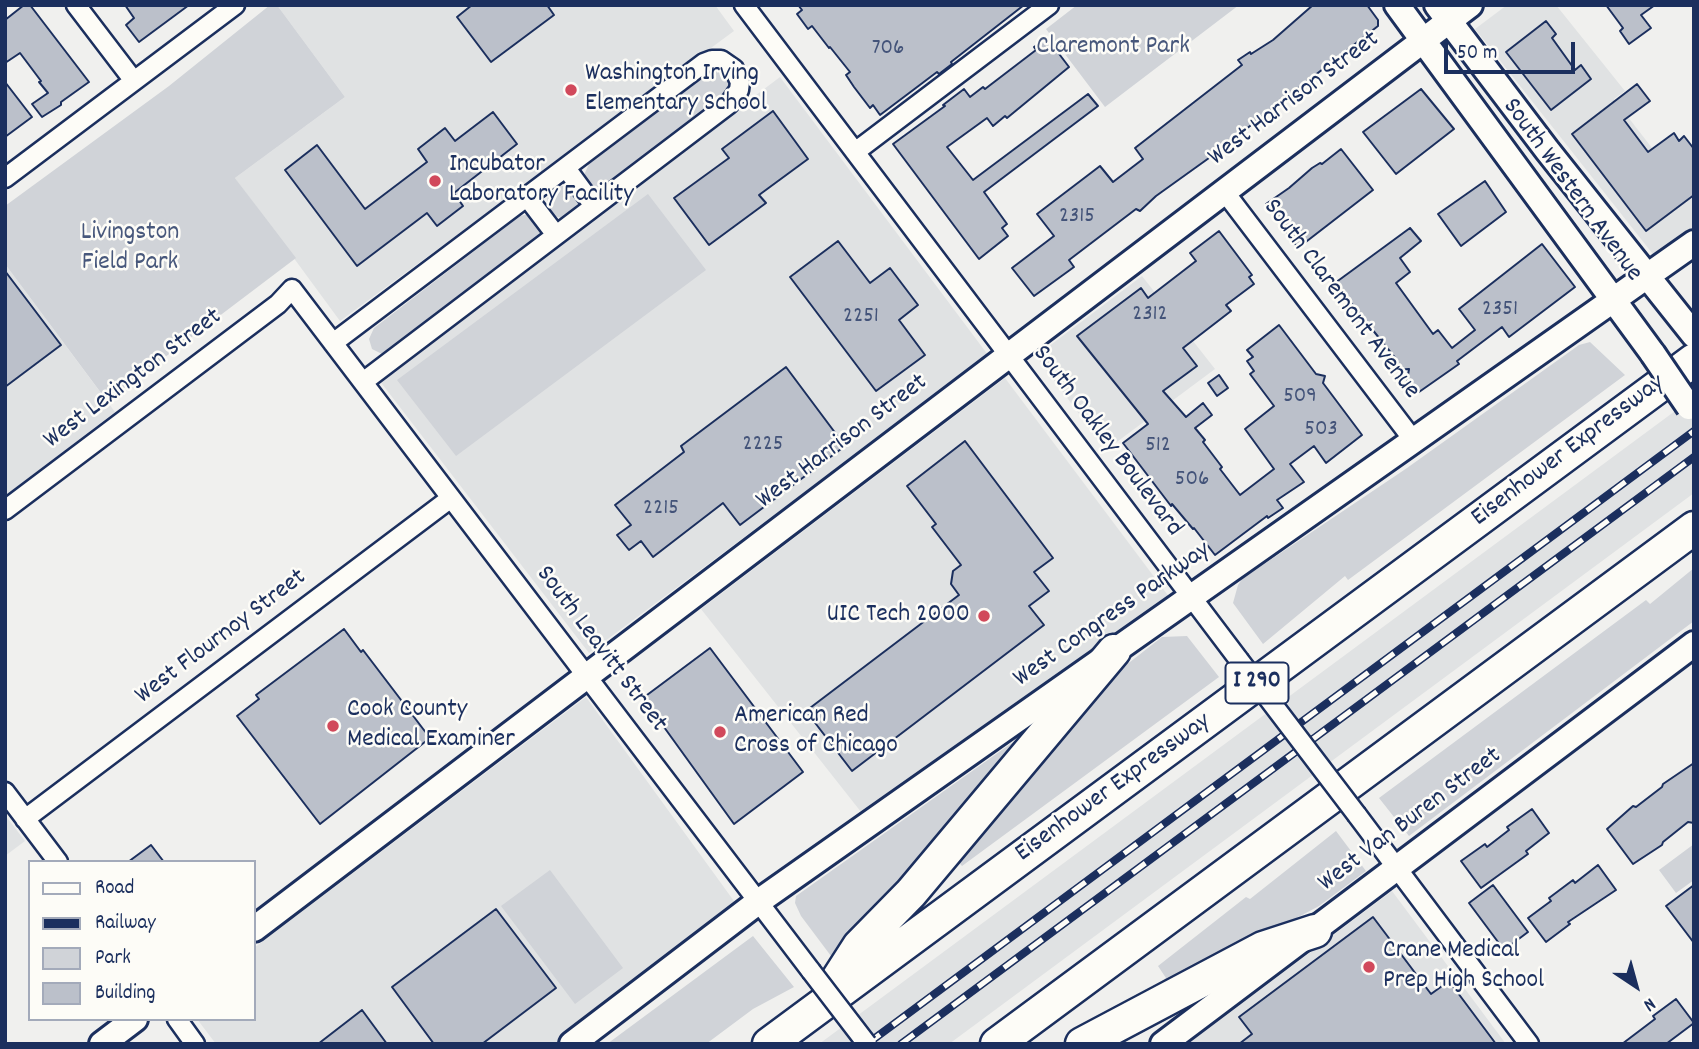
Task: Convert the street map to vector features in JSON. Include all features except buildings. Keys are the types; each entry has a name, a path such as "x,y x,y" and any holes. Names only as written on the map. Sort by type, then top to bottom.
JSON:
{"highway":[{"name":"Eisenhower Expressway","path":"769,1044 1694,360"},
{"path":"996,1044 1694,528"},
{"path":"820,1006 859,946 911,893 1114,651"},
{"path":"1082,1044 1263,948 1315,930"}],"street":[{"path":"76,5 134,81"},
{"path":"5,178 235,5"},
{"name":"South Oakley Boulevard","path":"744,5 1529,1044"},
{"path":"855,152 1049,5"},
{"name":"South Western Avenue","path":"1397,5 1615,300 1694,414"},
{"name":"West Harrison Street","path":"256,927 1423,40 1443,13 1470,5"},
{"name":"South Western Avenue","path":"1443,13 1547,150 1691,331"},
{"path":"333,343 704,63 721,60 734,69 740,82 739,90 729,104 363,382"},
{"path":"566,168 594,206"},
{"name":"South Claremont Avenue","path":"1224,191 1414,441"},
{"path":"527,197 556,235"},
{"name":"West Congress Parkway","path":"572,1044 758,902 1694,243"},
{"name":"South Leavitt Street","path":"292,289 867,1044"},
{"name":"West Lexington Street","path":"5,510 267,313 292,289"},
{"name":"West Flournoy Street","path":"26,819 451,498"},
{"name":"West Van Buren Street","path":"1163,1044 1694,644"},
{"path":"5,792 57,860"},
{"path":"102,1044 132,1021"},
{"path":"178,1021 195,1044"}],"shaded area":[{"path":"277,5 715,5 734,31 340,321 235,178 345,97"},
{"path":"1507,5 1556,5 1625,91 1614,99 1694,202 1694,230 1656,258 1475,29"},
{"path":"780,77 988,355 589,653 379,380"},
{"path":"5,264 115,412 5,496"},
{"path":"1142,276 1215,369 1106,450 1036,356"},
{"path":"1005,378 1170,598 865,817 701,609"},
{"path":"1694,397 1694,493 949,1044 819,1044"},
{"path":"586,697 739,908 559,1044 216,1044 199,1021 256,1021 256,946"},
{"path":"5,815 25,841 5,856"},
{"name":"Crane Medical Prep High School","path":"1392,891 1506,1044 1188,1044"}],"green space":[{"name":"Livingston Field Park","path":"270,5 277,5 345,97 235,178 296,258 107,401 5,264 5,206 169,86"},
{"name":"Claremont Park","path":"1077,5 1239,5 1105,107 1046,29"},
{"path":"719,70 728,78 732,88 729,98 611,187 601,190 592,187 584,175 589,164 710,72"},
{"path":"563,186 574,191 579,202 574,213 563,218 552,213 547,202 552,191"},
{"path":"648,194 706,270 456,456 397,380"},
{"path":"529,214 538,222 542,231 538,241 391,353 382,354 372,349 369,339 374,328 520,216"},
{"path":"1590,342 1625,375 1348,580 1345,576 1263,644 1233,603 1242,579 1407,468 1579,345"},
{"path":"1694,568 1694,621 1409,836 1379,798 1646,600 1650,604"},
{"path":"1187,636 1219,677 962,866 955,858 1107,680 1162,637"},
{"path":"1037,725 1038,728 843,946 831,956 801,916 795,903 796,896"},
{"path":"1336,831 1366,871 1319,906 1107,1019 1166,978 1158,966 1246,897 1250,899"},
{"path":"1694,844 1694,880 1676,893 1659,870"},
{"path":"550,870 623,968 575,1004 501,906"},
{"path":"753,936 794,987 753,1009 706,1044 607,1044"}],"railway":[{"path":"867,1044 1694,431"},
{"path":"901,1044 1694,457"}],"place":[{"name":"Washington Irving Elementary School","path":"571,90"},
{"name":"Incubator Laboratory Facility","path":"435,181"},
{"name":"UIC Tech 2000","path":"984,616"},
{"name":"Cook County Medical Examiner","path":"333,726"},
{"name":"American Red Cross of Chicago","path":"720,732"},
{"name":"Crane Medical Prep High School","path":"1369,967"}]}
